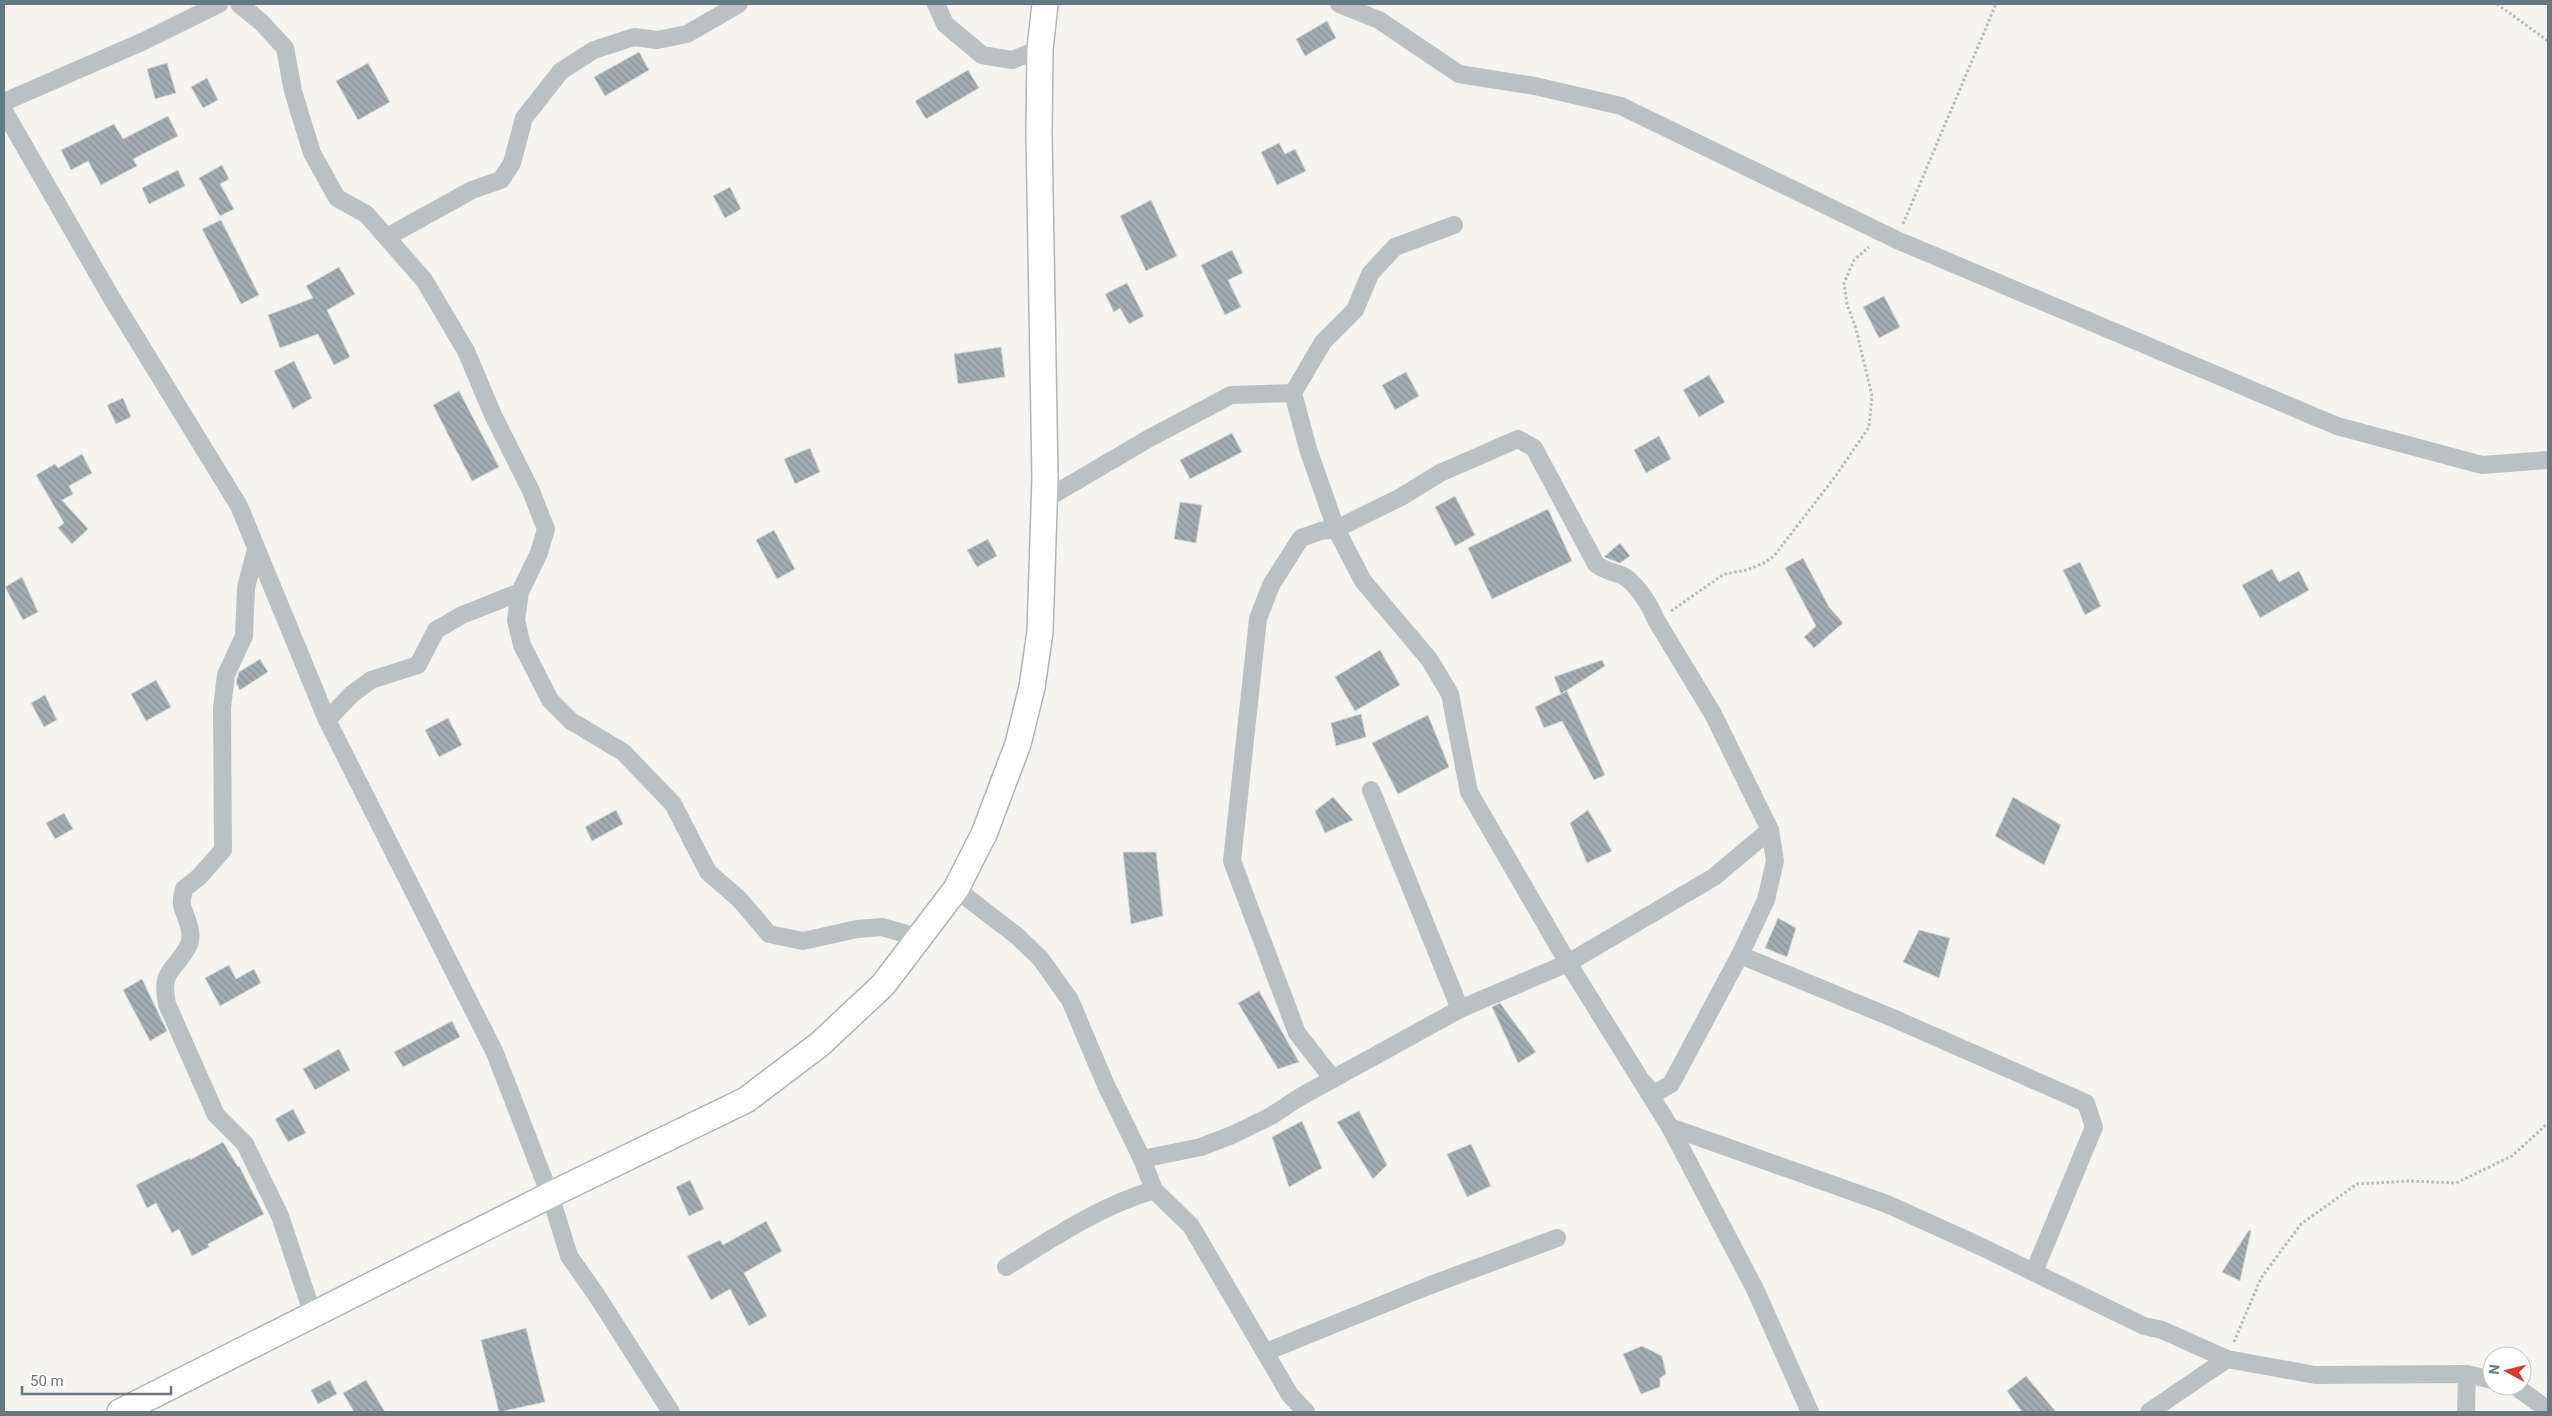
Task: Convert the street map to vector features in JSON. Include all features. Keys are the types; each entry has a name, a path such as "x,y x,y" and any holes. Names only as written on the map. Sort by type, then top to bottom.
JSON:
{"main road":[{"path":"129,1410 550,1195 746,1100 820,1044 883,984 956,889 984,834 1018,744 1032,687 1040,632 1044,500 1040,49 1045,4"}],"street":[{"path":"4,102 144,41 219,4"},
{"path":"239,4 261,22 285,48 293,91 312,153 337,198 366,214 424,280 466,351 546,529 539,553 520,592 516,620 522,645 550,700 571,722 623,752 673,804 708,872 739,899 769,934 803,941 857,929 882,926 920,938"},
{"path":"387,237 472,190 501,180 512,163 524,118 561,71 594,50 634,37 657,40 687,34 739,4"},
{"path":"936,4 945,24 982,55 1012,60 1040,49"},
{"path":"1339,4 1379,20 1459,74 1535,86 1621,106 1897,240 2337,426 2482,465 2548,460"},
{"path":"4,111 111,297 239,506 327,720 495,1052 550,1195 569,1256 597,1296 671,1412"},
{"path":"1454,226 1395,247 1370,274 1355,310 1323,342 1293,393 1308,449 1336,529 1363,581 1429,659 1450,694 1470,792 1568,963 1670,1127 1755,1289 1810,1412"},
{"path":"1044,500 1148,439 1231,395 1293,393"},
{"path":"1333,1079 1297,1033 1232,861 1258,620 1271,585 1301,538 1321,531 1336,529 1401,497 1440,473 1518,439 1534,448 1596,564 1604,571 1623,576 1650,604 1656,620 1713,714 1770,830 1774,861 1766,900 1740,955 1671,1084 1652,1095 1568,963"},
{"path":"256,549 246,588 244,636 226,675 222,708 223,850 199,877 184,889 182,904 190,925 189,943 170,969 164,988 167,1004 216,1115 245,1144 280,1216 313,1315"},
{"path":"327,720 352,694 371,680 418,664 436,630 462,616 520,592"},
{"path":"1372,790 1460,1009"},
{"path":"1142,1159 1201,1147 1232,1135 1271,1116 1333,1079 1460,1009 1568,963 1714,878 1770,830"},
{"path":"956,889 1017,936 1040,958 1070,1000 1102,1075 1142,1159 1154,1190 1190,1226 1210,1263 1266,1352 1290,1395 1306,1412"},
{"path":"1740,955 1888,1016 2086,1103 2094,1126 2034,1272"},
{"path":"1670,1127 1888,1204 2144,1326 2162,1330 2227,1359 2315,1375 2467,1374 2482,1378"},
{"path":"1006,1267 1094,1214 1134,1196 1154,1190"},
{"path":"1266,1352 1428,1286 1557,1238"},
{"path":"2149,1412 2227,1359"},
{"path":"2466,1412 2467,1374"},
{"path":"2529,1396 2541,1405 2546,1412"}],"path":[{"path":"1656,620 1724,574 1756,566 1774,556 1837,474 1869,427 1872,396 1856,329 1847,304 1844,283 1854,260 1874,243 1897,240 1996,4"},
{"path":"2498,4 2548,41"},
{"path":"2227,1359 2260,1278 2301,1224 2357,1184 2410,1181 2456,1183 2512,1156 2548,1123"}],"building":[{"path":"1327,21 1336,38 1305,56 1296,39"},
{"path":"639,52 649,70 605,96 594,77"},
{"path":"167,63 176,93 155,99 147,69"},
{"path":"368,63 390,102 358,120 336,81"},
{"path":"968,70 979,88 926,119 915,101"},
{"path":"207,78 218,100 203,108 191,87"},
{"path":"168,116 178,136 133,159 137,166 101,185 88,161 71,170 61,150 114,124 123,139"},
{"path":"1279,143 1285,154 1295,149 1306,171 1277,185 1261,152"},
{"path":"222,165 229,179 220,184 234,209 220,216 199,178"},
{"path":"178,170 185,186 149,204 142,188"},
{"path":"730,187 741,209 725,218 713,196"},
{"path":"1151,200 1177,256 1146,271 1120,216"},
{"path":"221,220 259,295 241,304 202,229"},
{"path":"1232,250 1243,273 1228,280 1241,307 1225,315 1201,265"},
{"path":"339,267 355,294 327,310 350,357 334,365 318,334 280,348 268,315 313,298 306,286"},
{"path":"1127,283 1144,316 1129,324 1120,308 1114,312 1105,294"},
{"path":"1884,296 1900,327 1879,338 1863,307"},
{"path":"1001,347 1005,377 958,384 954,354"},
{"path":"294,361 312,398 293,409 274,371"},
{"path":"1406,372 1419,396 1395,410 1382,385"},
{"path":"1709,375 1725,402 1699,417 1683,390"},
{"path":"459,391 499,467 472,481 433,405"},
{"path":"123,398 131,417 116,424 107,405"},
{"path":"1232,433 1242,452 1190,479 1180,460"},
{"path":"1659,436 1671,459 1646,473 1634,450"},
{"path":"810,448 820,472 795,484 784,459"},
{"path":"82,454 92,473 69,486 73,494 62,500 88,529 72,544 58,528 64,523 36,475 55,464 58,468"},
{"path":"1455,496 1475,535 1455,546 1435,507"},
{"path":"1180,502 1202,505 1196,543 1174,539"},
{"path":"1548,509 1572,561 1492,599 1468,548"},
{"path":"774,530 795,569 777,579 756,540"},
{"path":"988,539 997,556 977,567 967,550"},
{"path":"1620,543 1630,556 1620,563 1604,557"},
{"path":"1803,558 1829,607 1843,623 1814,648 1804,637 1816,626 1785,568"},
{"path":"2080,562 2101,606 2085,615 2063,570"},
{"path":"2272,569 2279,582 2299,571 2309,590 2260,618 2242,585"},
{"path":"22,577 38,612 23,620 5,587"},
{"path":"1380,650 1400,685 1355,711 1335,677"},
{"path":"260,659 268,672 240,690 236,683 239,672"},
{"path":"1602,660 1605,666 1561,694 1554,677"},
{"path":"156,680 171,707 146,721 131,694"},
{"path":"1567,691 1605,775 1594,780 1562,721 1544,728 1535,707"},
{"path":"45,695 57,720 44,727 31,703"},
{"path":"1361,714 1366,737 1336,746 1331,723"},
{"path":"1428,715 1449,767 1398,794 1372,743"},
{"path":"448,718 462,745 439,757 425,730"},
{"path":"1333,797 1353,820 1325,833 1315,811"},
{"path":"2013,797 2061,825 2044,865 1995,836"},
{"path":"616,810 623,824 592,841 585,827"},
{"path":"1588,810 1612,851 1587,863 1570,823"},
{"path":"64,813 73,829 55,839 46,823"},
{"path":"1123,852 1156,852 1163,916 1131,924"},
{"path":"1778,918 1796,928 1787,957 1765,948"},
{"path":"1919,930 1950,938 1939,978 1903,962"},
{"path":"229,965 236,979 254,969 261,983 220,1006 205,978"},
{"path":"142,979 167,1031 150,1041 123,990"},
{"path":"1259,991 1299,1062 1278,1069 1238,1003"},
{"path":"1500,1003 1536,1052 1518,1063 1492,1007"},
{"path":"452,1021 460,1037 403,1067 394,1052"},
{"path":"339,1049 350,1070 315,1090 303,1069"},
{"path":"293,1109 306,1133 288,1142 275,1119"},
{"path":"1359,1111 1387,1165 1373,1179 1337,1122"},
{"path":"1302,1121 1322,1168 1289,1187 1272,1137"},
{"path":"223,1142 239,1166 264,1214 208,1244 209,1247 192,1256 179,1229 172,1233 156,1203 147,1208 136,1185 190,1158 190,1160"},
{"path":"1471,1144 1491,1186 1467,1197 1447,1154"},
{"path":"690,1180 704,1209 689,1216 676,1187"},
{"path":"766,1221 782,1251 744,1273 767,1316 749,1326 730,1289 711,1300 687,1256 720,1240 723,1245"},
{"path":"2249,1230 2251,1231 2240,1281 2222,1272"},
{"path":"526,1328 545,1402 499,1412 481,1340"},
{"path":"1642,1346 1662,1356 1666,1374 1660,1378 1660,1387 1641,1394 1623,1354"},
{"path":"2026,1376 2056,1412 2022,1412 2007,1391"},
{"path":"330,1380 337,1394 318,1404 311,1390"},
{"path":"366,1380 385,1412 354,1412 343,1393"}]}
